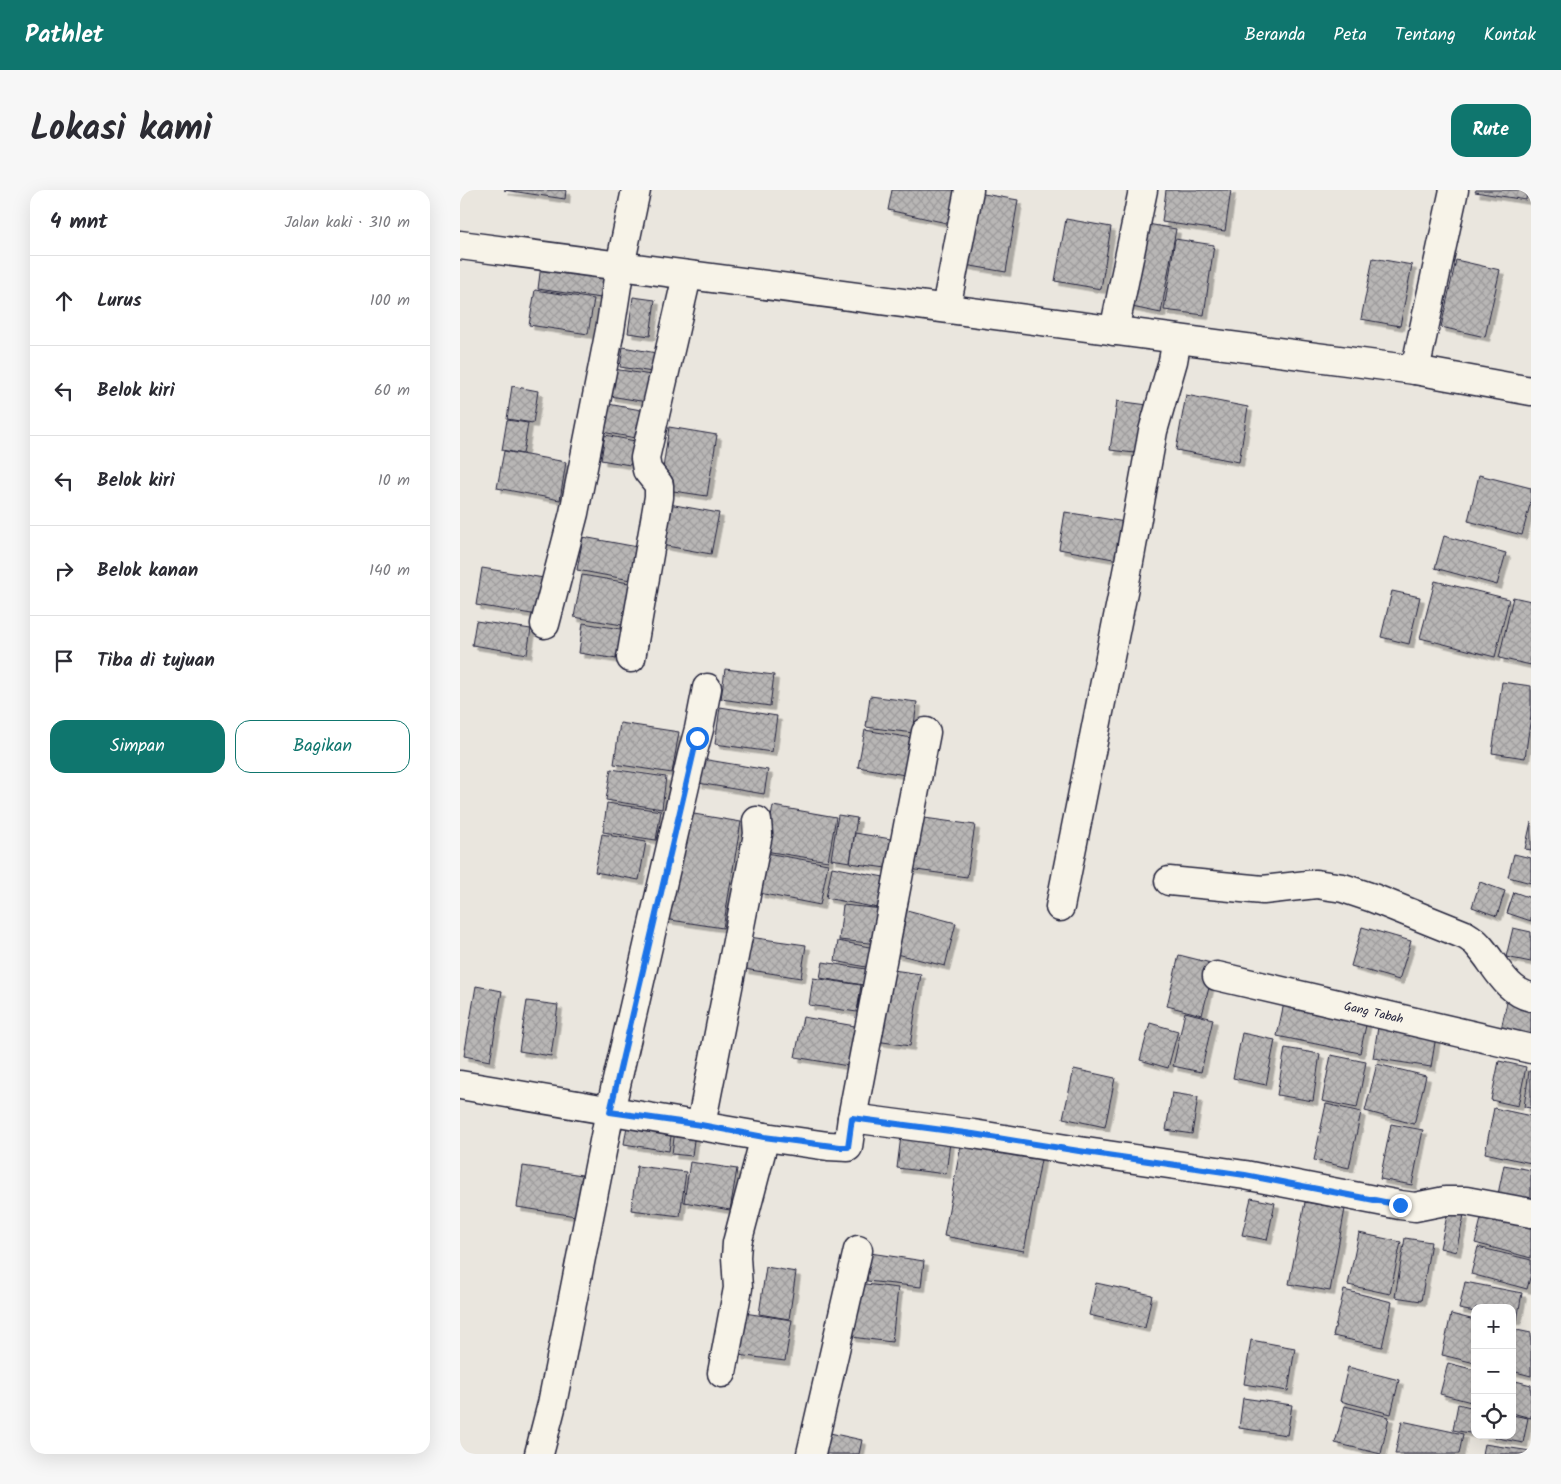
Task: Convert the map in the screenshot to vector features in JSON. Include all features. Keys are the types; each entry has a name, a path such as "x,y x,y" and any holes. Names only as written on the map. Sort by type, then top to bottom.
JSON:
{"street":[{"path":"545,624 574,512 636,190"},
{"path":"946,308 969,190"},
{"path":"1114,331 1143,190"},
{"path":"1415,370 1454,190"},
{"path":"460,245 1415,370 1531,391"},
{"path":"631,658 659,497 659,485 647,470 645,458 687,276"},
{"path":"1060,907 1129,562 1153,431 1173,361 1177,339"},
{"path":"539,1454 552,1404 610,1112 707,688"},
{"path":"460,1085 764,1137 848,1147 926,732"},
{"path":"701,1125 758,834 757,822"},
{"path":"1170,881 1262,890 1316,884 1343,888 1374,898 1466,935 1478,944 1496,970 1516,990 1522,995 1531,998"},
{"name":"Gang Tabah","path":"1217,976 1531,1049"},
{"path":"852,1118 973,1134 1245,1175 1400,1205 1415,1207 1452,1200 1531,1213"},
{"path":"722,1373 738,1288 737,1243 764,1137"},
{"path":"811,1454 858,1250"}],"building":[{"path":"504,190 566,190 565,199"},
{"path":"892,190 958,190 951,224 888,210"},
{"path":"1166,190 1231,190 1225,231 1162,222"},
{"path":"1476,190 1527,190 1526,200 1475,192"},
{"path":"978,193 1018,200 1006,272 965,265"},
{"path":"1066,219 1111,227 1101,289 1055,281"},
{"path":"1142,223 1176,229 1161,313 1127,306"},
{"path":"1175,239 1214,245 1204,315 1164,310"},
{"path":"542,257 613,268 608,299 538,289"},
{"path":"1373,258 1412,265 1400,326 1361,319"},
{"path":"1456,260 1500,270 1485,337 1441,327"},
{"path":"535,290 594,299 588,334 529,325"},
{"path":"633,297 655,300 650,336 628,333"},
{"path":"623,347 662,354 659,373 620,367"},
{"path":"614,369 657,376 653,403 610,396"},
{"path":"512,386 538,391 533,423 507,419"},
{"path":"1186,395 1248,407 1239,462 1176,450"},
{"path":"1117,401 1148,405 1142,454 1110,450"},
{"path":"608,404 641,410 636,438 602,432"},
{"path":"507,420 528,423 523,454 502,450"},
{"path":"669,427 717,435 707,496 660,489"},
{"path":"605,435 635,441 630,465 601,460"},
{"path":"504,451 566,462 560,500 497,488"},
{"path":"1479,475 1531,488 1531,501 1522,535 1468,521"},
{"path":"658,502 719,513 711,554 650,543"},
{"path":"1065,512 1131,523 1124,561 1059,549"},
{"path":"1444,536 1506,553 1497,585 1435,568"},
{"path":"583,537 643,548 636,581 577,570"},
{"path":"482,568 544,578 538,615 476,605"},
{"path":"582,575 635,584 628,626 574,617"},
{"path":"1435,581 1509,599 1495,657 1420,638"},
{"path":"1392,591 1420,597 1409,644 1381,637"},
{"path":"1513,597 1531,601 1531,665 1499,658"},
{"path":"476,621 531,629 527,654 472,645"},
{"path":"583,623 627,630 623,660 579,653"},
{"path":"725,669 774,675 770,706 721,699"},
{"path":"1502,682 1531,686 1531,716 1525,758 1492,753"},
{"path":"870,696 917,702 913,733 866,727"},
{"path":"720,707 777,716 772,752 715,744"},
{"path":"620,723 679,732 672,773 614,764"},
{"path":"865,730 912,738 905,775 858,767"},
{"path":"702,759 768,770 764,794 698,783"},
{"path":"611,769 666,777 662,809 606,800"},
{"path":"607,803 661,811 656,840 603,832"},
{"path":"773,806 836,817 828,861 765,851"},
{"path":"682,812 741,822 723,928 664,919"},
{"path":"838,815 857,818 850,862 831,859"},
{"path":"917,817 975,825 967,877 909,869"},
{"path":"1531,822 1531,850 1525,849"},
{"path":"855,833 891,839 886,868 850,863"},
{"path":"602,834 646,842 639,880 595,872"},
{"path":"766,853 828,864 820,905 759,893"},
{"path":"1514,854 1531,858 1531,883 1508,877"},
{"path":"832,867 889,878 883,909 826,898"},
{"path":"1480,882 1505,891 1497,916 1472,907"},
{"path":"1514,892 1531,898 1531,921 1507,913"},
{"path":"843,905 883,909 879,944 839,940"},
{"path":"903,909 956,923 945,966 892,953"},
{"path":"1362,927 1411,941 1399,980 1351,966"},
{"path":"1513,928 1531,932 1531,962 1506,957"},
{"path":"749,937 806,945 801,978 744,969"},
{"path":"838,941 880,949 876,969 835,961"},
{"path":"1179,955 1215,964 1202,1015 1167,1006"},
{"path":"823,962 872,970 870,986 820,978"},
{"path":"886,969 921,974 910,1046 876,1041"},
{"path":"813,978 861,985 857,1012 809,1005"},
{"path":"476,986 502,991 490,1061 464,1056"},
{"path":"1285,998 1368,1016 1360,1053 1277,1036"},
{"path":"527,1001 558,1005 551,1056 519,1051"},
{"path":"1507,1002 1531,1008 1531,1041 1500,1034"},
{"path":"1185,1012 1213,1019 1201,1072 1173,1066"},
{"path":"803,1017 855,1026 848,1066 795,1057"},
{"path":"1379,1021 1437,1030 1431,1067 1373,1058"},
{"path":"1150,1023 1178,1031 1168,1068 1140,1060"},
{"path":"1242,1033 1275,1040 1266,1085 1233,1078"},
{"path":"1285,1048 1320,1054 1313,1101 1277,1095"},
{"path":"1331,1055 1366,1062 1357,1108 1322,1101"},
{"path":"1499,1061 1526,1067 1518,1106 1491,1100"},
{"path":"1377,1064 1426,1076 1414,1124 1365,1111"},
{"path":"1074,1069 1115,1078 1105,1127 1063,1118"},
{"path":"1529,1071 1531,1071 1531,1108 1524,1107"},
{"path":"1172,1093 1198,1097 1192,1134 1166,1130"},
{"path":"1326,1104 1361,1112 1349,1168 1314,1160"},
{"path":"1494,1108 1531,1116 1531,1163 1485,1153"},
{"path":"629,1114 673,1121 669,1151 624,1144"},
{"path":"676,1122 696,1124 692,1156 672,1154"},
{"path":"1391,1124 1423,1130 1412,1185 1380,1179"},
{"path":"902,1128 951,1134 946,1174 897,1168"},
{"path":"963,1134 1043,1149 1024,1251 944,1236"},
{"path":"690,1162 737,1169 730,1210 684,1202"},
{"path":"1504,1165 1531,1170 1531,1211 1496,1204"},
{"path":"523,1166 582,1175 576,1216 517,1207"},
{"path":"637,1166 686,1172 680,1216 631,1210"},
{"path":"1251,1198 1275,1203 1267,1240 1242,1235"},
{"path":"1305,1202 1345,1209 1330,1291 1289,1284"},
{"path":"1448,1211 1464,1215 1456,1252 1440,1248"},
{"path":"1482,1215 1531,1228 1531,1258 1475,1243"},
{"path":"1359,1233 1401,1242 1390,1294 1348,1285"},
{"path":"1405,1238 1431,1242 1421,1301 1395,1297"},
{"path":"1478,1247 1531,1260 1531,1274 1527,1289 1471,1274"},
{"path":"870,1253 924,1261 921,1287 867,1281"},
{"path":"766,1267 796,1272 789,1319 759,1314"},
{"path":"1465,1282 1522,1293 1517,1320 1516,1304 1471,1304 1471,1311 1459,1309"},
{"path":"857,1283 898,1288 892,1342 851,1337"},
{"path":"1096,1283 1152,1295 1145,1328 1089,1315"},
{"path":"1344,1290 1392,1302 1382,1347 1333,1336"},
{"path":"744,1313 792,1320 785,1361 738,1355"},
{"path":"1451,1314 1471,1319 1471,1362 1442,1355"},
{"path":"1516,1330 1531,1333 1531,1376 1516,1372"},
{"path":"1251,1340 1295,1348 1288,1391 1244,1384"},
{"path":"1448,1363 1471,1369 1471,1402 1440,1394"},
{"path":"1348,1367 1399,1380 1391,1414 1340,1401"},
{"path":"1516,1381 1531,1385 1531,1418 1516,1414"},
{"path":"1243,1398 1292,1405 1287,1435 1239,1428"},
{"path":"1458,1404 1471,1407 1471,1433 1453,1430"},
{"path":"1345,1406 1389,1417 1381,1454 1335,1443"},
{"path":"1516,1416 1528,1418 1523,1443 1502,1439 1516,1439"},
{"path":"1402,1421 1463,1434 1459,1454 1395,1454"},
{"path":"830,1433 862,1440 859,1454 825,1454"},
{"path":"1484,1444 1531,1451 1531,1454 1482,1454"}],"route":[{"path":"697,738 610,1112 701,1125 764,1137 840,1147 848,1147 852,1118 973,1134 1245,1175 1400,1205"}]}
